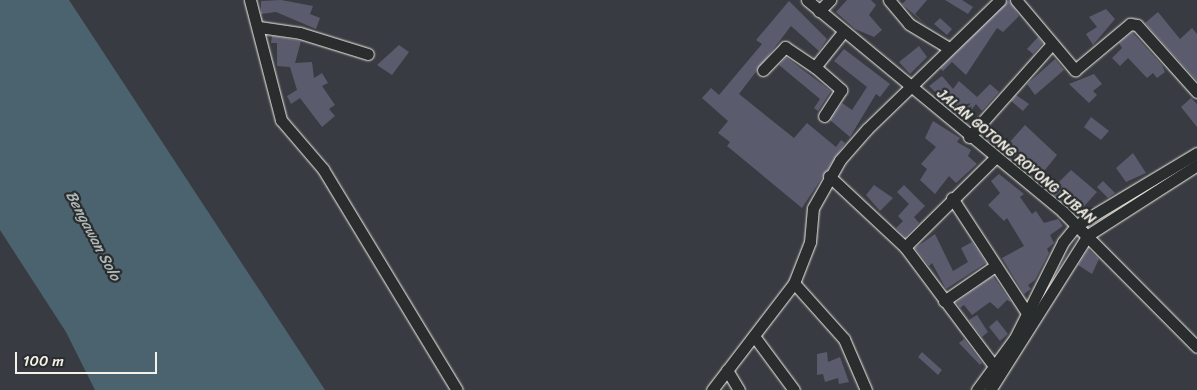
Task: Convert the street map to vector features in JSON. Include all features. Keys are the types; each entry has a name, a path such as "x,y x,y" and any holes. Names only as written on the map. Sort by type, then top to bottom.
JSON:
{"street":[{"path":"250,0 259,27 281,120 323,169 457,390"},
{"name":"JALAN GOTONG ROYONG TUBAN","path":"807,0 843,32 1077,225 1197,347"},
{"path":"820,11 830,0"},
{"path":"890,0 909,24 949,48"},
{"path":"712,390 794,284 810,242 814,208 829,176 867,128 1000,0"},
{"path":"1016,0 1052,44 1078,71 1130,24 1137,25 1197,92"},
{"path":"259,27 300,33 368,54"},
{"path":"815,67 843,32"},
{"path":"969,136 1052,44"},
{"path":"763,70 785,47 815,67 840,90 824,116"},
{"path":"977,390 1027,313 1063,242 1077,225 1197,153"},
{"path":"905,247 952,198 996,157"},
{"path":"990,390 1088,235 1197,165"},
{"path":"829,176 905,247 994,366"},
{"path":"952,198 1027,313"},
{"path":"944,301 995,266"},
{"path":"794,284 844,339 866,390"},
{"path":"754,336 794,390"},
{"path":"727,370 739,390"}],"water":[{"name":"Bengawan Solo","path":"0,0 69,0 325,390 95,390 66,332 0,230"}],"building":[{"path":"281,0 313,6 310,14 320,18 316,29 276,12 261,14 261,1"},
{"path":"847,0 871,0 876,5 869,15 882,30 874,37 855,29 836,12"},
{"path":"906,0 927,0 915,14 926,25 902,4"},
{"path":"945,0 962,0 973,7 968,14"},
{"path":"1009,0 1019,16 1003,32 997,28 966,75 952,62 943,71 940,68"},
{"path":"789,1 827,39 819,51 791,26 739,94 794,138 807,123 836,147 841,140 845,143 802,208 727,146 730,142 718,133 728,121 702,98 711,88 719,95 762,44 756,40"},
{"path":"1106,9 1115,19 1093,45 1086,34 1097,27 1089,17"},
{"path":"1158,12 1180,39 1192,28 1197,34 1197,81 1145,23"},
{"path":"940,18 952,29 947,35 934,24"},
{"path":"1132,32 1162,65 1165,72 1157,78 1153,73 1147,78 1128,58 1120,66 1112,58 1122,48 1119,43"},
{"path":"272,36 301,41 295,63 312,62 314,78 322,73 328,83 322,86 335,105 329,109 335,116 322,127 300,98 291,104 287,96 297,90 290,67 277,66 277,43 271,43"},
{"path":"1038,37 1043,43 1033,54 1027,49"},
{"path":"399,45 409,52 392,75 377,65"},
{"path":"919,46 927,57 910,74 899,62"},
{"path":"844,49 890,84 880,97 876,94 850,137 830,120 842,103 852,110 867,87 834,61"},
{"path":"786,57 831,91 818,111 814,108 820,99 779,65"},
{"path":"1055,59 1064,70 1035,95 1027,84"},
{"path":"1094,74 1102,84 1093,91 1097,95 1089,103 1069,84"},
{"path":"942,76 953,89 959,81 977,97 990,84 999,92 982,111 976,104 964,120 929,86"},
{"path":"1016,95 1029,104 1023,111 1011,101"},
{"path":"1191,98 1197,104 1197,127 1181,107"},
{"path":"1091,117 1109,131 1101,140 1084,127"},
{"path":"933,121 960,138 957,142 971,150 968,156 977,164 956,183 949,176 935,194 920,180 927,169 921,164 936,147 925,138"},
{"path":"1025,125 1057,155 1041,175 987,139 993,131 1008,144"},
{"path":"1133,153 1146,173 1126,182 1116,168"},
{"path":"1071,170 1097,192 1078,213 1050,191"},
{"path":"999,174 1024,194 1020,197 1032,214 1036,211 1044,223 1058,219 1063,226 1050,235 1054,243 1047,249 1049,253 1035,280 1028,285 1031,289 1024,294 1002,258 1024,246 1007,218 1004,221 988,205 1000,193 991,181"},
{"path":"1103,181 1115,193 1108,198 1097,187"},
{"path":"874,185 893,198 880,211 866,195"},
{"path":"904,185 925,206 914,217 919,223 905,237 896,228 903,221 898,216 909,204 897,192"},
{"path":"935,234 953,271 968,262 961,248 972,242 986,263 946,289 932,263 929,266 915,248"},
{"path":"1088,249 1099,259 1092,274 1078,265"},
{"path":"993,276 1011,302 1007,300 998,309 990,302 972,315 964,305 960,308 956,302"},
{"path":"977,315 988,332 982,337 969,320"},
{"path":"997,320 1008,334 1000,341 989,327"},
{"path":"964,339 982,363 980,365 959,343"},
{"path":"827,352 828,362 840,357 849,382 839,384 838,378 825,382 823,374 817,375 817,354"},
{"path":"922,352 942,370 938,375 918,357"}]}
